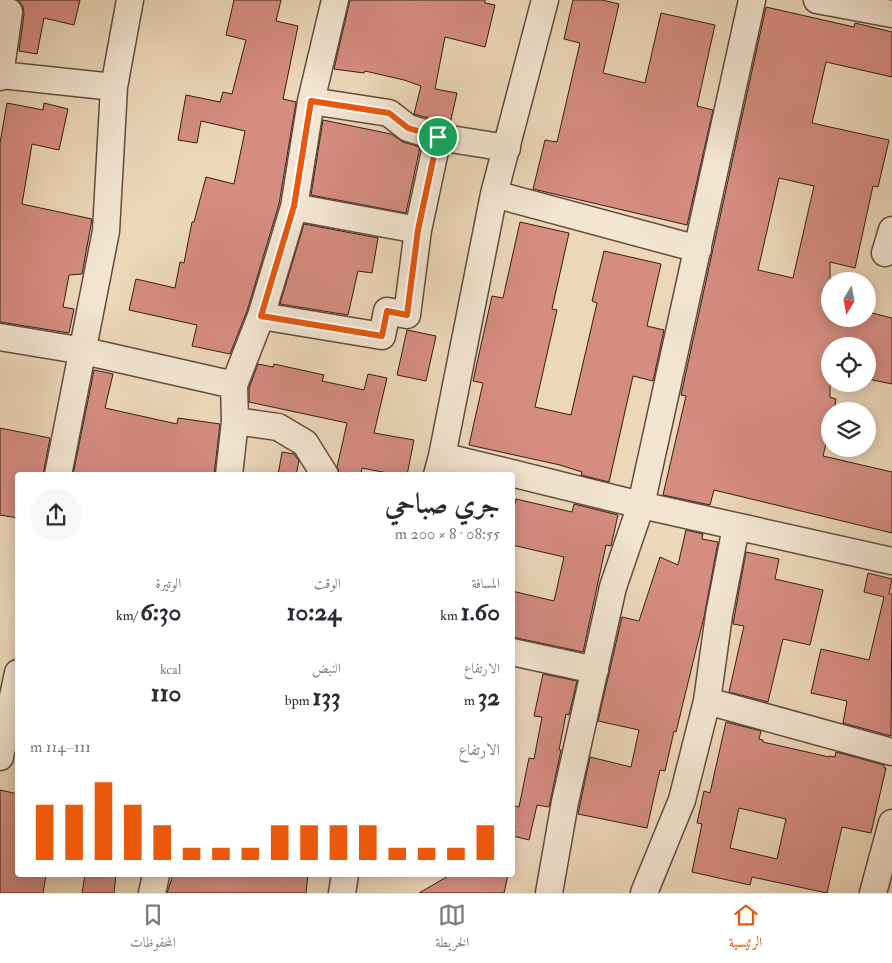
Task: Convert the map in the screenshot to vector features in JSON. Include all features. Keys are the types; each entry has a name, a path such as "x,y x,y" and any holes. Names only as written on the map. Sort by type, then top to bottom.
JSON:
{"street":[{"path":"59,472 84,351 106,231 114,87 130,0"},
{"path":"229,472 235,421 234,385 261,316 294,206 311,101 335,0"},
{"path":"474,472 439,465 494,194 545,0"},
{"path":"548,893 565,802 613,587 641,505 752,0"},
{"path":"817,0 892,14"},
{"path":"0,10 9,12 0,76 27,76 114,87"},
{"path":"311,101 389,113 408,128 438,137 507,148"},
{"path":"261,316 382,336 387,311 407,315 418,230 438,137"},
{"path":"494,194 698,249"},
{"path":"294,206 418,230"},
{"path":"0,337 84,351 234,385"},
{"path":"235,421 278,427 285,431 305,443 323,472"},
{"path":"515,480 641,505 892,561"},
{"path":"644,893 682,800 707,701 719,615 736,527"},
{"path":"515,653 595,670"},
{"path":"1,748 15,685"},
{"path":"707,701 892,752"},
{"path":"873,893 890,839"},
{"path":"152,893 156,877"},
{"path":"342,893 345,877"}],"building":[{"path":"18,0 80,0 74,25 44,18 37,54 19,51 24,14 23,6"},
{"path":"234,0 281,0 276,21 298,26 283,99 296,102 279,204 247,311 230,354 192,346 197,325 129,310 136,279 175,288 180,262 184,263 192,222 194,222 206,177 234,184 245,131 201,121 197,143 178,140 186,95 220,102 223,92 232,94 246,40 226,35"},
{"path":"350,0 485,0 485,3 495,5 485,47 445,37 435,89 457,93 450,124 414,114 421,86 365,71 364,73 334,69"},
{"path":"573,0 602,0 619,4 603,73 645,83 661,13 715,25 697,106 713,110 687,225 533,189 545,140 557,142 580,43 564,39"},
{"path":"766,7 854,27 855,23 892,32 892,77 826,62 812,123 889,140 878,187 873,186 855,268 830,262 830,272 821,272 821,328 876,328 876,314 892,318 892,384 876,381 876,337 821,337 821,392 830,392 830,397 836,399 836,402 821,402 821,457 892,472 892,533 714,490 710,505 663,495 686,396 681,395","holes":["779,178 814,186 793,278 758,270"]},
{"path":"7,103 43,110 44,103 68,109 59,150 32,144 22,204 92,219 82,274 69,275 63,307 74,309 69,333 0,322 0,143"},
{"path":"323,120 391,134 403,142 420,147 406,213 311,195"},
{"path":"520,222 569,233 552,309 557,310 535,407 571,415 597,303 592,301 604,251 661,264 647,326 664,330 653,381 633,376 609,482 581,475 582,472 560,465 469,445 483,383 473,381 492,296 503,298"},
{"path":"304,224 378,238 372,273 358,271 348,315 280,304"},
{"path":"407,330 436,336 426,381 397,375"},
{"path":"258,364 273,367 274,364 324,375 322,381 364,390 368,374 387,378 374,433 414,440 408,472 383,472 362,468 361,472 339,472 337,467 347,423 249,402 249,388"},
{"path":"94,370 113,374 105,408 177,424 178,418 220,424 214,472 74,472"},
{"path":"0,428 50,438 44,472 15,472 15,518 0,515"},
{"path":"282,452 294,454 299,461 297,472 279,472"},
{"path":"516,499 572,512 574,504 618,515 611,546 606,545 583,652 515,638 515,592 554,601 564,557 515,546"},
{"path":"686,530 703,534 702,539 718,542 704,617 676,732 674,731 665,771 660,770 647,828 578,814 590,757 631,767 639,730 598,721 622,617 639,621 660,557 678,565"},
{"path":"746,552 779,559 775,579 823,590 810,645 783,639 768,702 729,692 744,626 733,624"},
{"path":"868,573 892,579 889,594 892,594 891,736 843,723 847,701 811,693 821,649 869,660 884,597 864,592"},
{"path":"543,674 577,681 569,715 566,714 559,750 561,750 549,807 537,805 529,840 515,836 515,806 519,807 529,758 534,759 542,717 534,716"},
{"path":"726,722 761,731 759,739 763,740 763,742 829,757 835,757 836,752 884,765 884,768 886,768 871,833 842,827 827,893 752,877 750,885 692,872 702,824 697,823 704,791 710,793","holes":["739,808 786,819 777,859 730,848"]},
{"path":"0,790 15,793 15,877 46,877 43,893 0,893"},
{"path":"85,877 116,877 114,893 82,893"},
{"path":"172,877 308,877 306,893 167,893"},
{"path":"447,877 508,877 504,893 419,893"}],"route":[{"path":"311,101 389,113 408,128 438,137 418,230 407,315 387,311 382,336 261,316 294,206 311,101"}]}
